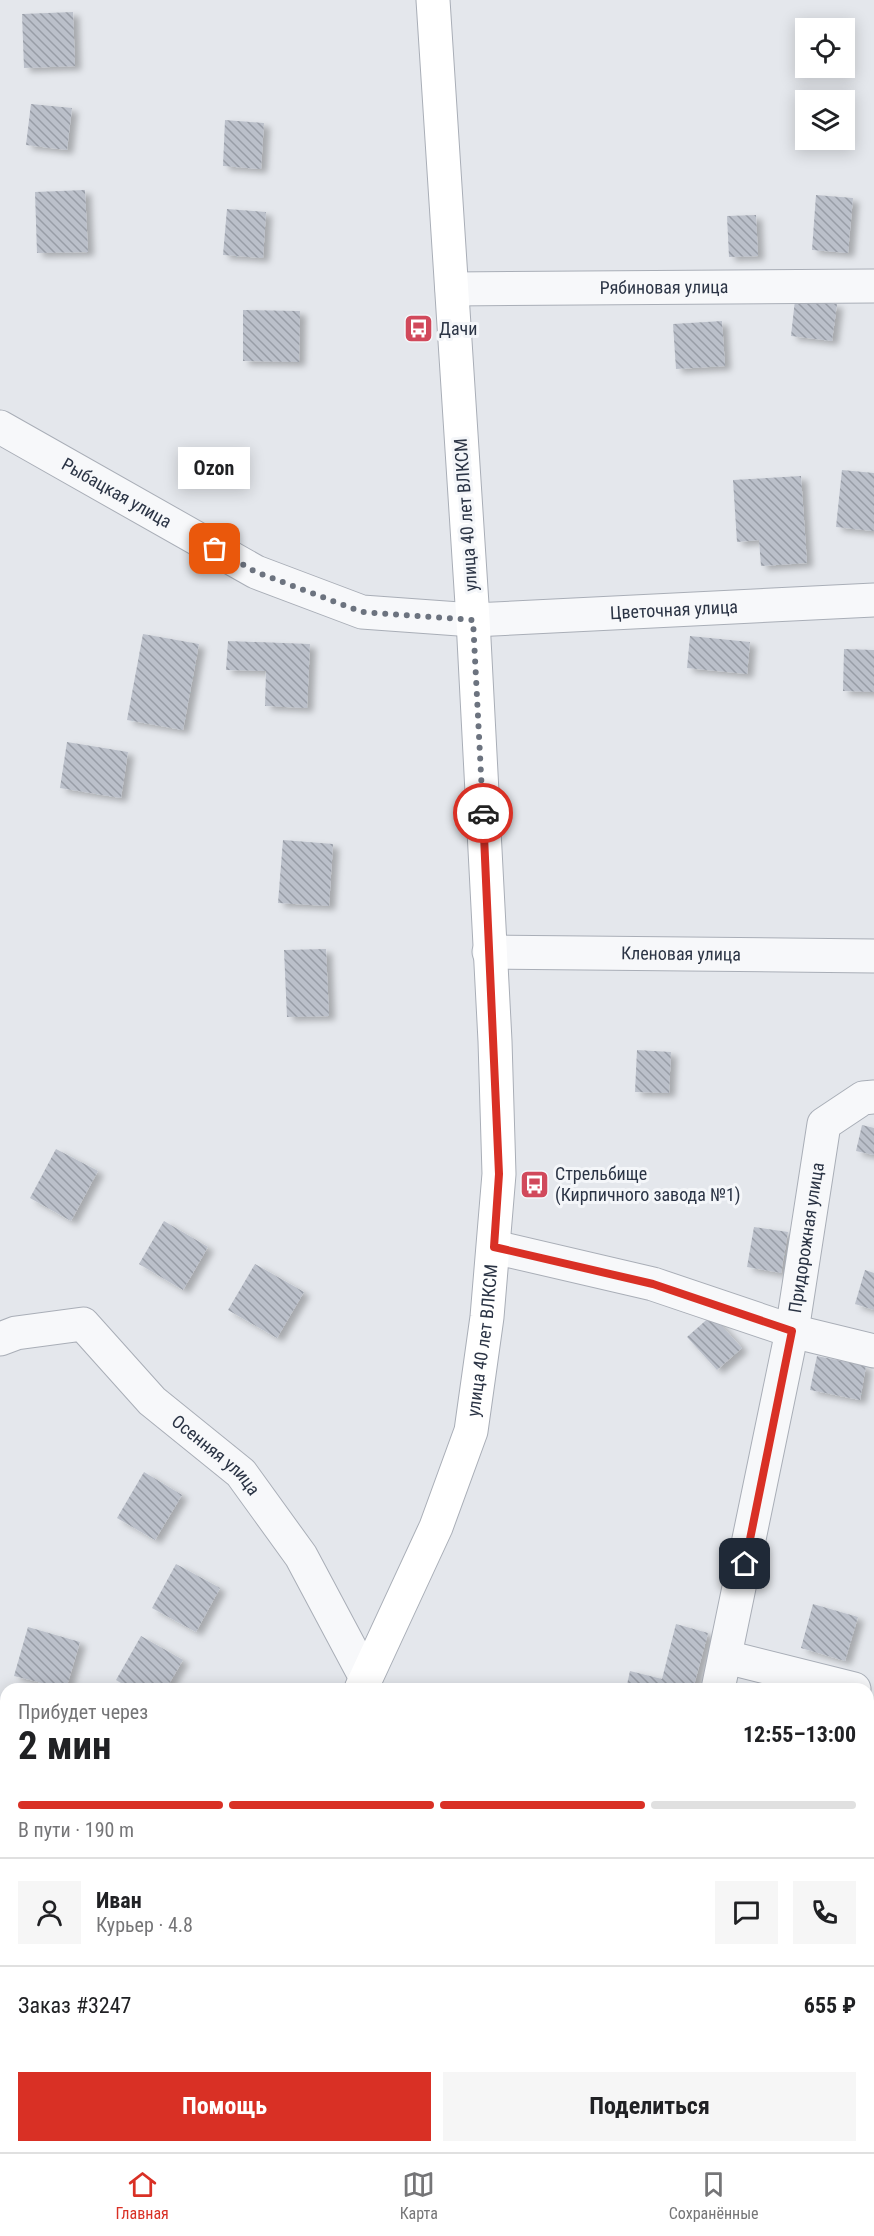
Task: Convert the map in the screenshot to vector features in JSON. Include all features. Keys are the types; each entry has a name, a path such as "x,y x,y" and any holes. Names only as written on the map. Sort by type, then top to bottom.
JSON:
{"street":[{"name":"улица 40 лет ВЛКСМ","path":"363,1683 436,1527 471,1431 487,1317 499,1174 473,620 433,0"},
{"name":"Рябиновая улица","path":"452,289 874,286"},
{"name":"Рыбацкая улица","path":"0,427 256,572 362,612 473,620"},
{"name":"Цветочная улица","path":"473,620 874,600"},
{"name":"Кленовая улица","path":"489,952 874,956"},
{"name":"Придорожная улица","path":"720,1683 792,1331 824,1124 863,1098 874,1097"},
{"path":"494,1247 653,1284 792,1331 874,1351"},
{"name":"Осенняя улица","path":"0,1339 16,1333 83,1324 152,1401 241,1473 301,1556 363,1683"},
{"path":"726,1657 830,1683"}],"building":[{"path":"73,12 75,66 24,68 22,14"},
{"path":"31,104 72,108 67,150 26,145"},
{"path":"225,120 264,123 261,169 223,166"},
{"path":"85,190 88,252 37,253 35,192"},
{"path":"816,195 853,198 848,253 812,250"},
{"path":"227,209 266,212 263,258 223,255"},
{"path":"756,215 758,256 729,257 727,216"},
{"path":"795,300 837,304 832,341 791,336"},
{"path":"243,310 300,311 299,362 243,361"},
{"path":"722,321 725,366 676,369 673,324"},
{"path":"842,470 874,473 874,531 836,527"},
{"path":"801,476 807,563 761,566 759,540 737,542 733,480"},
{"path":"143,634 199,644 183,730 127,720"},
{"path":"690,636 750,642 747,674 687,668"},
{"path":"228,641 310,644 307,708 265,706 266,671 226,670"},
{"path":"844,649 874,650 874,692 843,691"},
{"path":"67,742 128,752 121,798 60,788"},
{"path":"283,840 333,844 329,906 278,903"},
{"path":"326,949 329,1016 287,1017 284,950"},
{"path":"637,1050 671,1052 669,1093 635,1092"},
{"path":"862,1125 874,1128 874,1155 856,1151"},
{"path":"56,1149 98,1171 71,1221 30,1198"},
{"path":"164,1221 208,1247 183,1290 139,1264"},
{"path":"754,1227 788,1232 781,1273 747,1267"},
{"path":"255,1264 304,1292 277,1338 228,1310"},
{"path":"865,1270 874,1273 874,1310 855,1304"},
{"path":"712,1315 742,1348 717,1370 687,1337"},
{"path":"817,1356 866,1366 860,1400 810,1390"},
{"path":"144,1472 182,1495 155,1540 117,1518"},
{"path":"176,1564 220,1588 196,1632 152,1608"},
{"path":"813,1604 858,1617 845,1661 801,1648"},
{"path":"676,1624 708,1633 695,1683 627,1683 630,1671 662,1679"},
{"path":"28,1627 80,1642 68,1683 42,1683 14,1676"},
{"path":"141,1636 183,1660 170,1683 121,1683 116,1680"}],"way so far":[{"path":"215,549 256,572 362,612 473,620 483,813"}],"place":[{"name":"Дачи","path":"418,329"},
{"name":"Ozon","path":"215,549"},
{"name":"Стрельбище (Кирпичного завода №1)","path":"534,1184"}],"route":[{"path":"483,813 495,1041 499,1174 494,1247 653,1284 792,1331 745,1564"}]}
